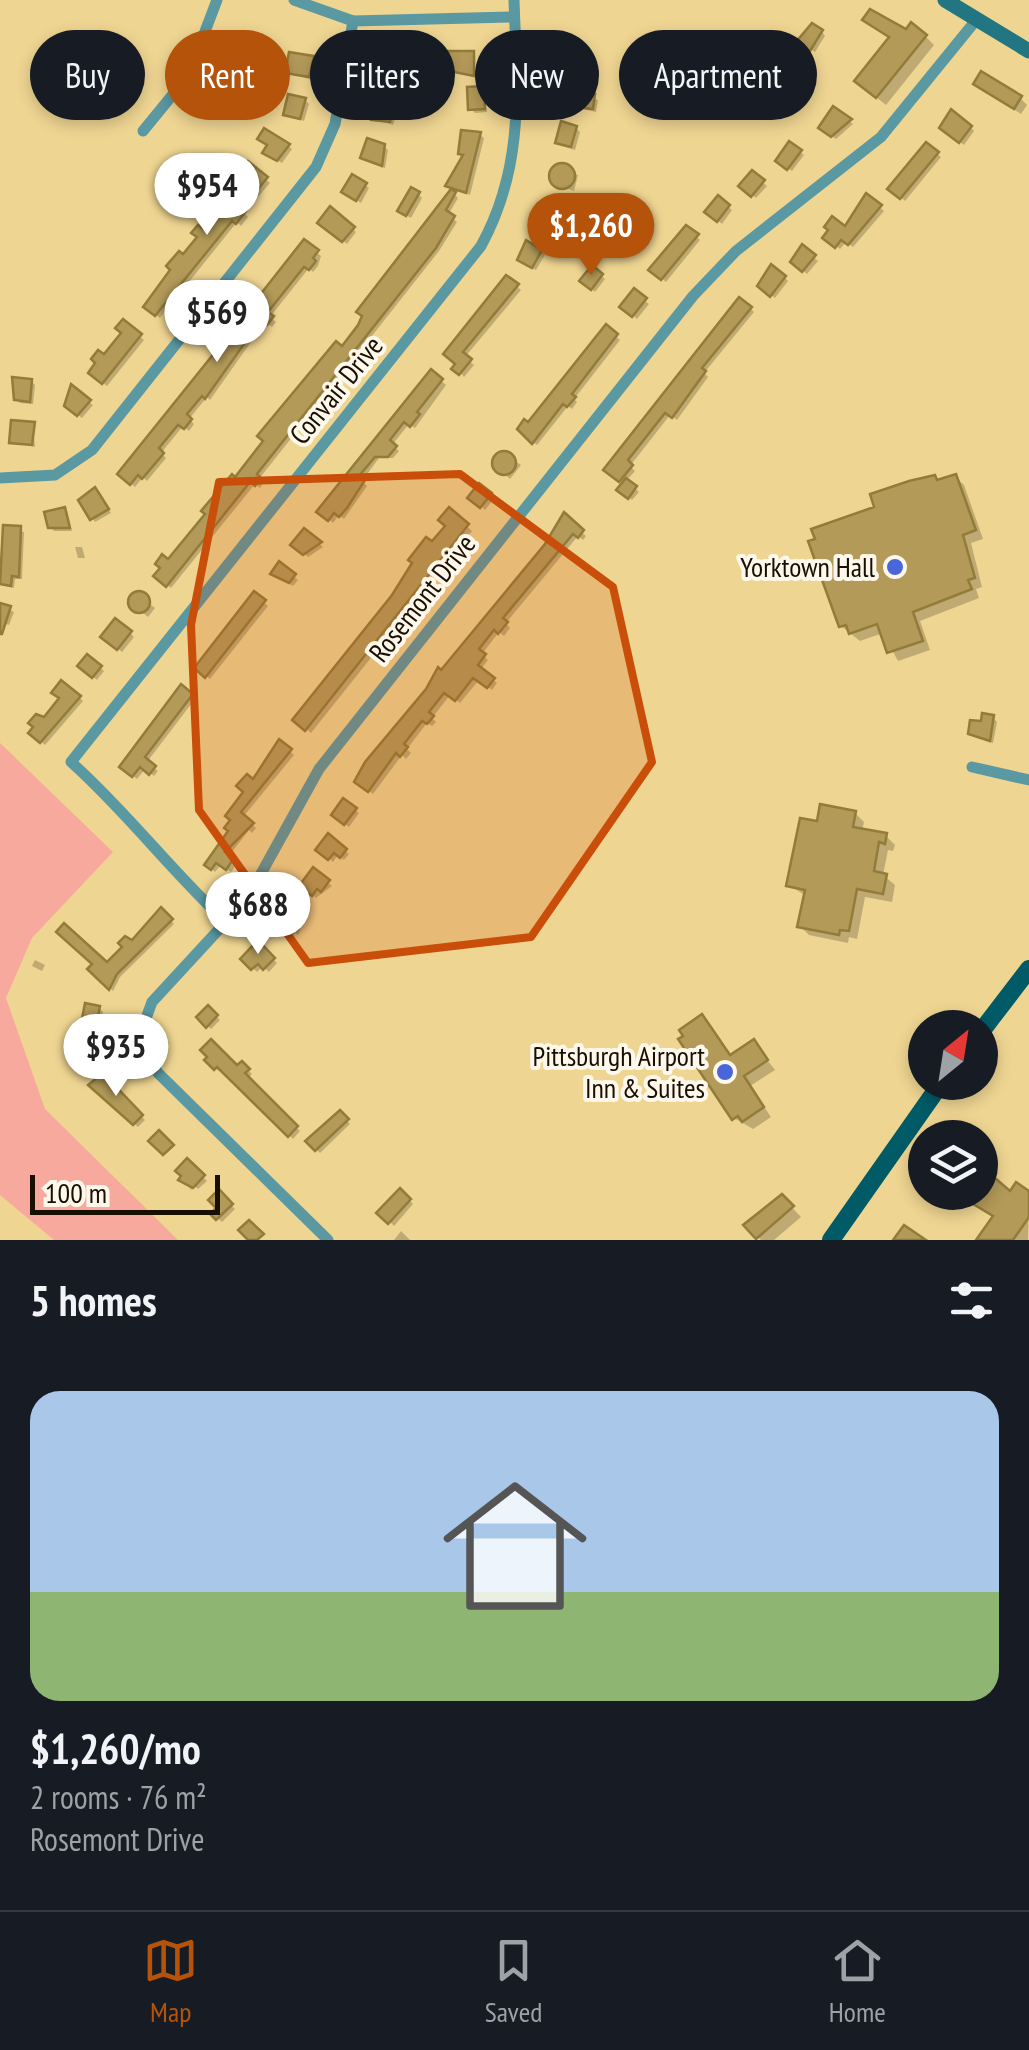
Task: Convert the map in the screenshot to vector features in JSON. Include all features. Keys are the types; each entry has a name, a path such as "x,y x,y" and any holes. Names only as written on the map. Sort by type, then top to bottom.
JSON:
{"main road":[{"path":"998,1010 1029,970"},
{"path":"831,1240 929,1100"}],"street":[{"path":"142,131 166,108 188,76 217,0"},
{"path":"294,0 353,22 514,17"},
{"name":"Convair Drive","path":"227,923 173,870 113,800 71,762 481,246 499,210 514,161 518,112 514,0"},
{"path":"945,0 1029,49"},
{"name":"Rosemont Drive","path":"328,1240 168,1083 145,1051 140,1032 145,1012 257,886 319,770 693,296 736,251 881,137 976,19"},
{"path":"0,478 54,474 92,450 296,195 331,139 353,22"},
{"path":"972,767 1029,780"}],"highlighted area":[{"path":"460,474 613,587 652,762 531,937 308,963 199,810 191,625 219,482"}],"shaded area":[{"path":"0,743 113,852 32,938 6,998 45,1109 178,1240 54,1240 0,1195"}],"building":[{"path":"870,9 906,29 911,22 927,35 876,98 854,81 889,37 862,20"},
{"path":"812,23 823,30 817,40 817,30 806,30"},
{"path":"455,51 474,51 474,76 455,72"},
{"path":"290,52 310,55 309,77 290,74"},
{"path":"981,71 1022,96 1014,109 973,84"},
{"path":"467,87 475,87 475,110 468,110"},
{"path":"290,94 306,98 300,119 290,117"},
{"path":"833,106 852,119 831,137 818,128"},
{"path":"951,109 972,126 959,143 939,128"},
{"path":"561,121 577,126 571,147 555,143"},
{"path":"264,128 290,144 277,161 262,153 267,145 257,139"},
{"path":"461,130 481,132 466,193 445,186 463,155 458,154"},
{"path":"367,138 385,144 382,166 360,158"},
{"path":"789,141 802,150 787,170 775,161"},
{"path":"926,142 939,152 900,199 887,189"},
{"path":"248,161 268,177 242,208 246,211 236,224 232,221 155,316 143,307 170,270 166,266 179,251 183,254 197,237 191,233 198,225 203,229 246,175 240,171"},
{"path":"562,163 571,167 575,176 571,185 562,189 553,185 549,176 553,167"},
{"path":"752,170 765,180 751,197 738,186"},
{"path":"352,174 367,183 356,201 341,192"},
{"path":"411,187 420,192 406,216 397,211"},
{"path":"451,189 456,192 446,210 455,216 436,248 257,474 261,478 255,486 250,482 166,587 153,576 160,568 155,564 162,554 168,559 205,514 201,511 263,441 257,436 336,341 342,346 362,316 356,312"},
{"path":"866,193 882,205 848,245 841,240 835,248 822,238 828,230 824,227 832,216 845,226"},
{"path":"718,195 730,205 717,222 704,212"},
{"path":"545,201 564,208 557,226 537,222"},
{"path":"330,206 355,227 342,242 317,223"},
{"path":"686,225 699,234 661,280 648,270"},
{"path":"304,239 319,250 313,258 316,261 309,270 304,267 268,312 274,316 267,325 261,320 205,399 202,396 187,414 192,419 184,429 178,425 159,448 164,453 142,479 138,475 130,485 117,474 228,336 232,339 245,322 241,319"},
{"path":"526,240 542,250 532,268 517,260"},
{"path":"802,244 816,255 802,272 790,262"},
{"path":"771,264 786,276 770,297 757,286"},
{"path":"592,265 603,274 591,290 579,281"},
{"path":"506,275 519,284 463,352 472,359 459,375 451,369 455,364 443,354"},
{"path":"634,288 647,298 632,317 619,307"},
{"path":"739,297 752,307 702,368 706,371 672,418 665,413 628,460 633,465 619,482 603,470"},
{"path":"123,319 142,334 102,384 88,373 95,363 91,359 98,350 104,354 121,333 115,328"},
{"path":"606,324 618,334 572,394 576,397 567,407 563,404 532,444 517,429 524,419 528,422"},
{"path":"431,369 443,379 417,412 420,414 410,427 404,422 390,440 397,446 388,457 375,457 359,476 365,480 347,508 339,517 334,513 328,521 316,512"},
{"path":"12,377 32,379 30,402 14,400"},
{"path":"71,384 91,400 77,416 64,406"},
{"path":"11,420 35,422 32,445 9,443"},
{"path":"504,451 516,463 504,475 492,463"},
{"name":"Yorktown Hall","path":"956,474 976,530 963,535 975,578 968,580 972,589 913,612 923,641 887,653 877,624 849,634 846,625 839,627 808,541 815,539 811,529 874,507 870,494 909,481 935,475 937,480"},
{"path":"626,478 637,486 628,499 616,490"},
{"path":"479,483 492,493 480,508 467,498"},
{"path":"95,487 109,509 90,520 78,500"},
{"path":"65,507 70,528 48,528 44,512"},
{"path":"449,507 469,524 305,731 292,720 392,595 412,563 408,560 426,537 432,541 445,526 438,520"},
{"path":"564,512 584,530 578,538 573,534 503,618 508,622 498,634 494,630 479,649 486,654 478,665 495,678 487,688 473,678 455,701 444,693 429,712 434,716 427,724 422,721 404,744 408,747 400,757 396,753 368,792 354,782 365,762 426,689 438,667 441,670 545,544"},
{"path":"3,525 21,526 19,577 12,576 11,586 0,584"},
{"path":"304,528 322,542 303,555 290,545"},
{"path":"279,561 296,574 289,583 270,574"},
{"path":"139,591 150,602 139,613 128,602"},
{"path":"254,591 266,600 205,678 194,668"},
{"path":"0,603 11,606 2,634 0,634"},
{"path":"115,618 132,631 117,650 100,637"},
{"path":"87,654 102,666 92,678 77,666"},
{"path":"61,680 81,696 40,743 28,733 33,727 28,723 36,714 44,717 59,698 51,693"},
{"path":"181,684 193,694 145,757 156,766 149,775 140,767 132,777 119,767"},
{"path":"982,713 994,715 990,741 968,734 970,720 981,721"},
{"path":"279,739 292,749 241,812 254,823 225,852 234,858 226,870 216,863 211,870 204,865 228,831 224,828 230,820 225,816 243,792 236,786 247,774 253,779"},
{"path":"343,798 357,808 344,825 331,815"},
{"path":"820,804 856,811 853,827 887,833 885,844 879,842 874,871 887,874 883,894 857,889 849,931 840,930 839,935 797,927 805,890 786,886 800,818 817,821"},
{"path":"328,833 347,849 340,858 334,853 328,860 315,850"},
{"path":"313,867 330,880 312,896 299,886"},
{"path":"291,902 303,913 298,918 303,923 293,933 276,918"},
{"path":"161,907 173,919 117,974 109,990 87,969 92,964 56,932 64,923 107,962 122,947 118,943 125,936 132,940"},
{"path":"258,940 275,958 263,970 258,964 251,970 240,959"},
{"path":"85,1003 100,1006 96,1027 81,1024"},
{"path":"208,1005 218,1015 206,1028 196,1017"},
{"name":"Pittsburgh Airport Inn & Suites","path":"702,1014 730,1055 754,1039 768,1060 744,1076 764,1107 742,1122 738,1116 732,1120 678,1039 683,1036 679,1030"},
{"path":"211,1039 237,1065 242,1061 250,1069 245,1073 298,1126 288,1137 217,1067 214,1070 204,1060 207,1057 200,1050"},
{"path":"83,1044 88,1064 73,1068 68,1048"},
{"path":"103,1073 143,1115 133,1125 88,1085"},
{"path":"340,1110 349,1119 315,1151 305,1141"},
{"path":"159,1130 174,1145 163,1155 148,1141"},
{"path":"187,1158 205,1175 193,1188 178,1180 181,1176 175,1171"},
{"path":"998,1181 1010,1191 1016,1182 1029,1191 1029,1217 1013,1240 976,1240 993,1216 983,1210 998,1210"},
{"path":"400,1188 411,1199 388,1224 376,1213"},
{"path":"219,1189 233,1204 216,1220 210,1214 216,1208 208,1200"},
{"path":"782,1194 794,1206 756,1239 743,1225"},
{"path":"249,1220 264,1234 257,1240 248,1240 238,1230"},
{"path":"904,1225 926,1240 893,1240"}],"place":[{"name":"Yorktown Hall","path":"895,567"},
{"name":"Pittsburgh Airport Inn & Suites","path":"725,1072"}]}
